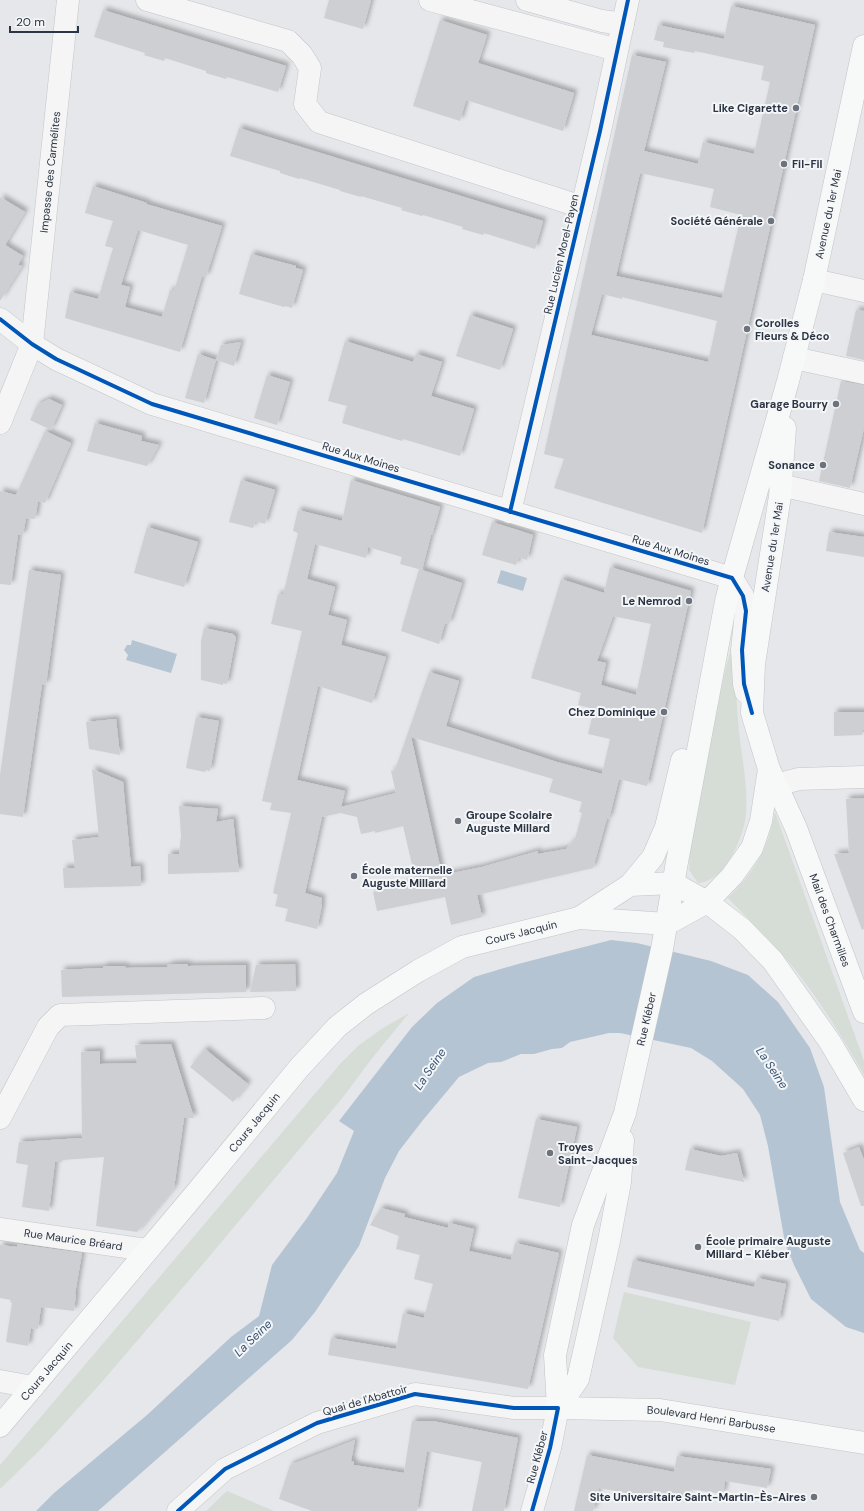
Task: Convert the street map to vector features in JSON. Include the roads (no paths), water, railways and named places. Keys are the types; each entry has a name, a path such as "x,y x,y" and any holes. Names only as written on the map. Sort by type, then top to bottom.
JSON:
{"main road":[{"name":"Avenue du 1er Mai","path":"667,924 673,883 718,643 732,578 788,381 814,280 864,46"},
{"name":"Avenue du 1er Mai","path":"788,381 780,484 754,664 752,713 773,777 796,828"},
{"name":"Avenue du 1er Mai","path":"630,885 653,856 666,827 692,711 718,643"},
{"name":"Avenue du 1er Mai","path":"667,924 707,902 732,876 752,848 773,777"},
{"name":"Mail des Charmilles","path":"796,828 864,1012"},
{"path":"630,885 673,883 707,902 742,929 773,962 830,1042 864,1100"},
{"name":"Cours Jacquin","path":"579,918 630,885"},
{"name":"Cours Jacquin","path":"0,1426 299,1068 337,1027 366,1004 418,971 462,947 579,918 667,924"},
{"name":"Rue Kléber","path":"558,1408 555,1355 583,1225 625,1113 667,924"},
{"name":"Rue Kléber","path":"558,1408 578,1379 592,1319 620,1182 625,1113"},
{"name":"Boulevard Henri Barbusse","path":"558,1408 660,1410 864,1442"}],"street":[{"name":"Impasse des Carmélites","path":"0,423 32,344 68,0"},
{"path":"147,0 288,41 302,55 310,68 305,104 319,122 582,207"},
{"path":"430,0 617,50"},
{"path":"527,0 602,21 623,24"},
{"name":"Rue Lucien Morel-Payen","path":"510,512 582,207 628,0"},
{"path":"814,280 864,291"},
{"name":"Rue Aux Moines","path":"0,319 32,344 56,359 152,404 732,578"},
{"path":"794,358 864,373"},
{"path":"780,484 864,504"},
{"name":"Avenue du 1er Mai","path":"732,578 743,596 746,612 742,650 744,684 752,713"},
{"path":"773,777 799,779 864,777"},
{"path":"0,1118 48,1027 60,1015 264,1008"},
{"name":"Rue Maurice Bréard","path":"0,1229 147,1250"},
{"path":"0,1380 33,1387"},
{"name":"Quai de l'Abattoir","path":"178,1511 225,1469 302,1430 317,1423 415,1394 514,1408 558,1408"},
{"name":"Rue Kléber","path":"532,1511 550,1448 558,1408"}],"water":[{"path":"501,570 527,578 523,591 497,583"},
{"path":"132,640 177,654 171,673 126,660 128,655 124,650 127,645 131,645"},
{"name":"La Seine","path":"611,940 637,943 711,961 748,975 778,1002 810,1048 824,1087 840,1202 860,1250 864,1253 864,1333 846,1327 811,1299 794,1265 785,1243 768,1146 760,1115 743,1089 712,1061 691,1048 620,1033 609,1033 570,1042 562,1048 534,1054 521,1054 501,1062 488,1063 459,1077 399,1151 385,1178 359,1246 315,1312 292,1340 98,1511 36,1511 54,1493 147,1415 231,1337 259,1316 272,1265 307,1218 337,1173 354,1131 339,1121 412,1027 437,1003 474,977"}],"place":[{"name":"Like Cigarette","path":"796,108"},
{"name":"Fil-Fil","path":"784,164"},
{"name":"Société Générale","path":"771,221"},
{"name":"Corolles Fleurs & Déco","path":"747,329"},
{"name":"Garage Bourry","path":"836,404"},
{"name":"Sonance","path":"823,465"},
{"name":"Le Nemrod","path":"689,601"},
{"name":"Chez Dominique","path":"664,712"},
{"name":"Groupe Scolaire Auguste Millard","path":"458,821"},
{"name":"École maternelle Auguste Millard","path":"354,876"},
{"name":"Troyes Saint-Jacques","path":"550,1153"},
{"name":"École primaire Auguste Millard - Kléber","path":"698,1247"},
{"name":"Site Universitaire Saint-Martin-Ès-Aires","path":"814,1497"}]}
